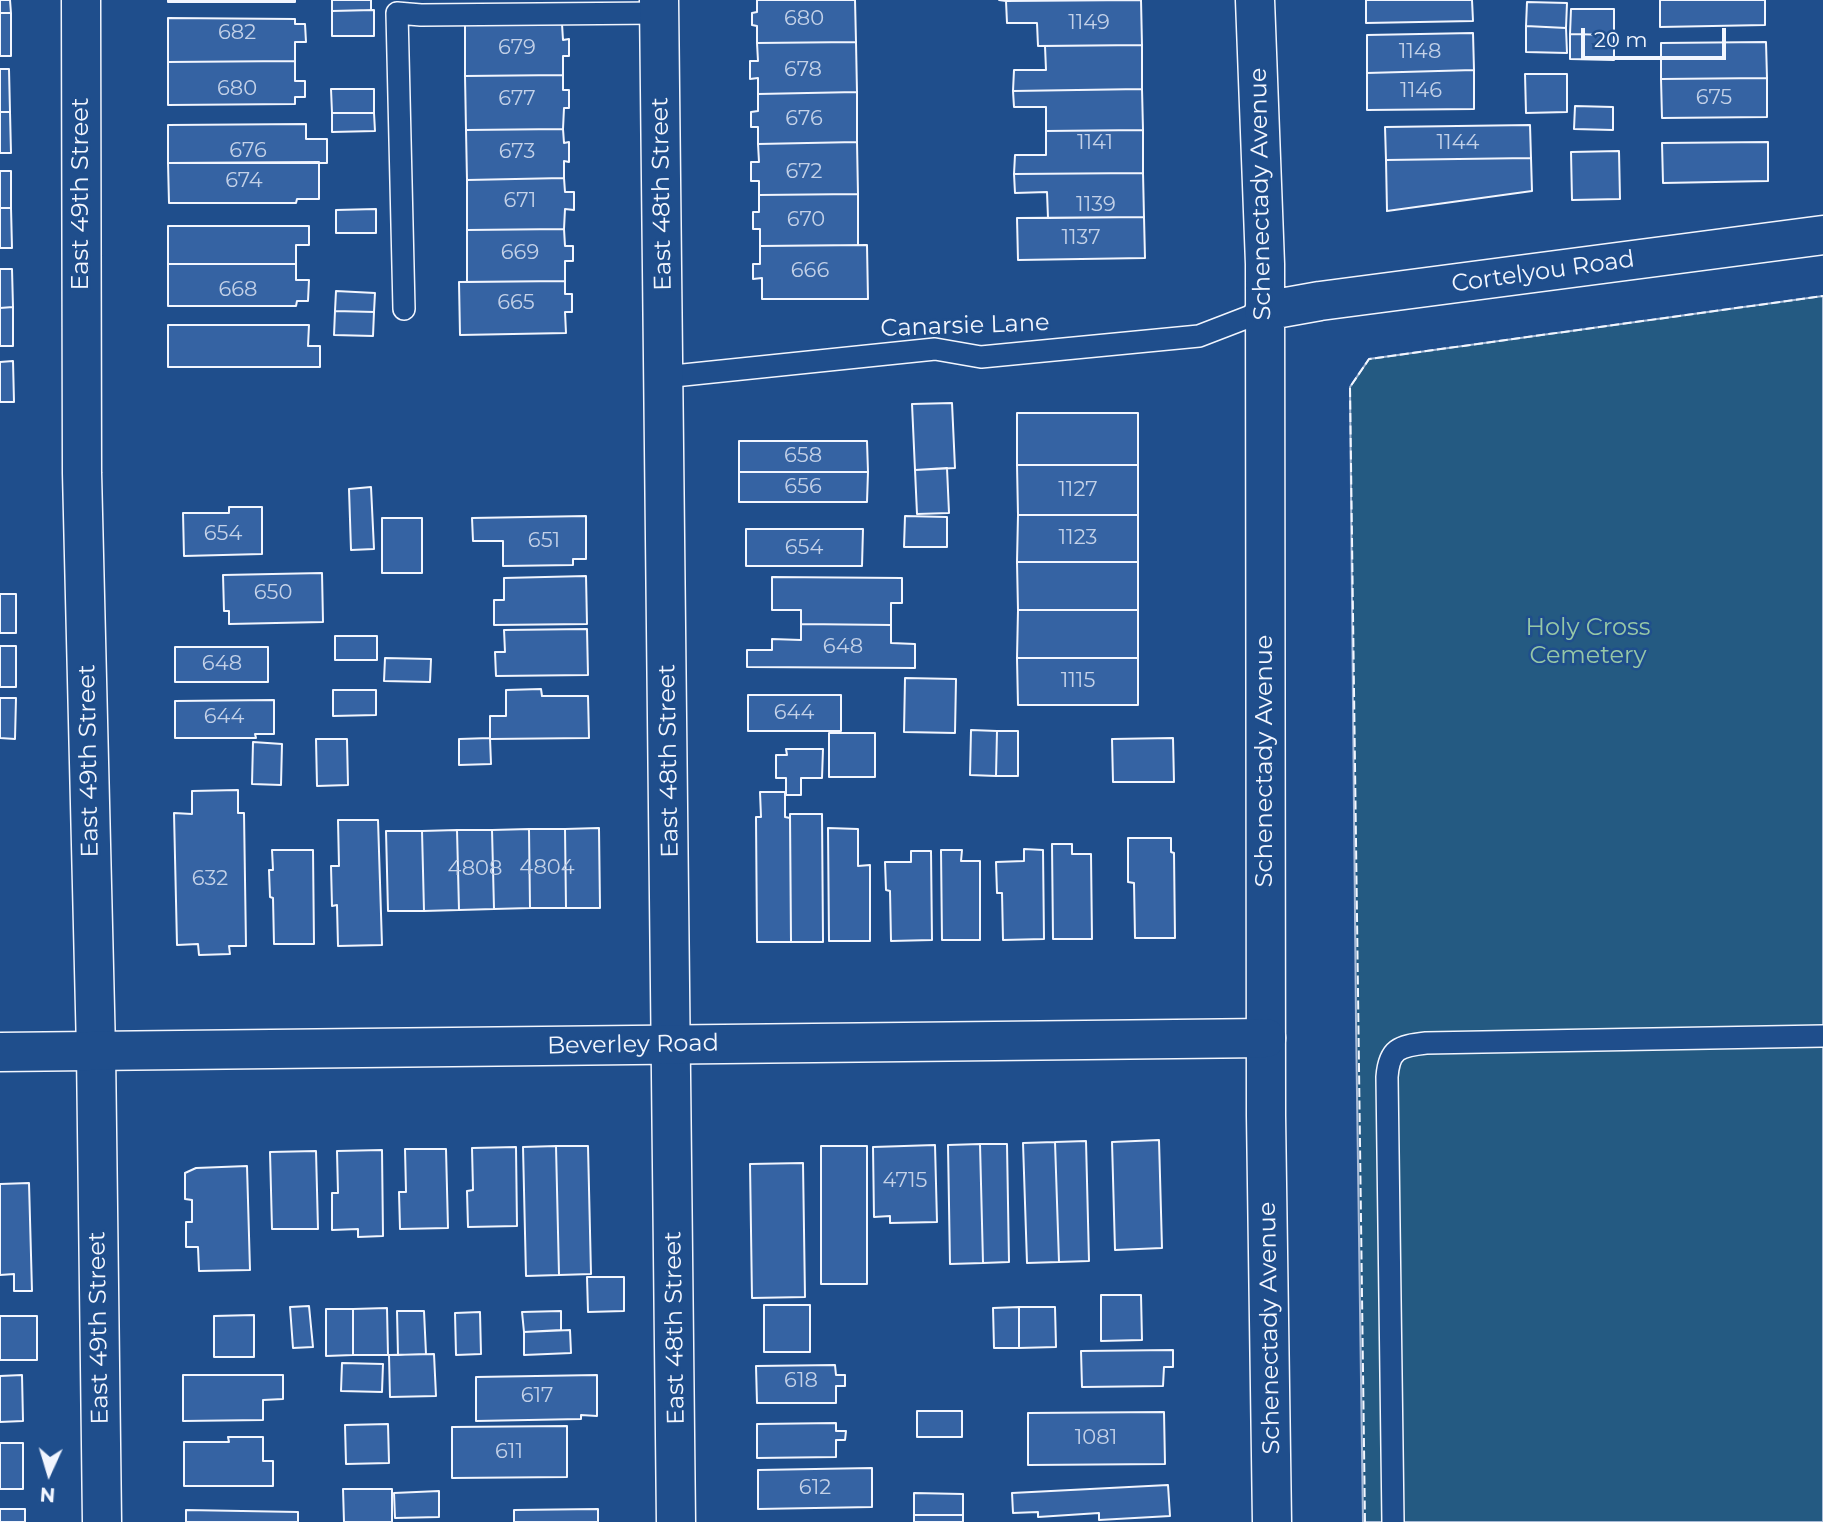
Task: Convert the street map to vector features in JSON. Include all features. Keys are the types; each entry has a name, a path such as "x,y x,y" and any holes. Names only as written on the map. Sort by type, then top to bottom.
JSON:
{"street":[{"name":"East 49th Street","path":"81,0 82,473 96,1051 102,1522"},
{"name":"Schenectady Avenue","path":"1255,0 1265,264 1266,1038 1272,1522"},
{"name":"East 48th Street","path":"659,6 676,1522"},
{"name":"Cortelyou Road","path":"1264,311 1334,299 1823,235"},
{"name":"Beverley Road","path":"0,1052 1266,1038"}],"lane":[{"path":"404,309 397,6 421,15 659,6"},
{"name":"Canarsie Lane","path":"664,377 935,349 981,357 1199,335 1264,311"},
{"path":"1394,1522 1387,1077 1388,1062 1395,1051 1408,1045 1426,1043 1823,1036"}],"green space":[{"name":"Holy Cross Cemetery","path":"1823,296 1823,1522 1363,1522 1350,387 1369,359"}],"building":[{"path":"0,0 10,0 11,13 0,13"},
{"path":"295,0 295,2 168,2"},
{"path":"332,0 371,0 371,10 332,11"},
{"path":"757,0 855,0 856,42 757,43 757,26 752,25 752,13 757,12"},
{"path":"999,0 1108,0 1006,1"},
{"path":"1141,0 1142,45 1038,46 1037,23 1007,23 1006,1"},
{"path":"1366,0 1472,0 1473,21 1366,23"},
{"path":"1660,0 1765,0 1765,25 1660,27"},
{"path":"1527,2 1567,3 1566,28 1526,26"},
{"path":"1571,9 1614,9 1614,35 1570,34"},
{"path":"374,10 374,36 332,36 332,11"},
{"path":"0,13 11,13 11,56 0,56"},
{"path":"168,18 295,19 295,24 305,24 306,42 295,42 295,61 168,62"},
{"path":"562,24 563,40 569,39 569,56 563,56 563,75 465,76 465,25"},
{"path":"1526,26 1566,28 1567,53 1526,52"},
{"path":"1473,33 1474,70 1367,73 1367,35"},
{"path":"1570,34 1614,35 1614,60 1570,59"},
{"path":"856,42 857,92 758,94 758,78 750,79 750,61 758,61 757,43"},
{"path":"1766,42 1767,78 1661,79 1661,43"},
{"path":"1142,45 1142,89 1013,91 1014,70 1046,70 1045,46"},
{"path":"295,61 295,81 305,81 305,97 295,97 295,104 168,105 168,62"},
{"path":"0,69 9,69 10,112 0,112"},
{"path":"1474,70 1474,109 1367,110 1367,73"},
{"path":"1525,74 1567,74 1567,112 1526,113"},
{"path":"563,75 563,90 569,90 569,108 564,108 563,129 466,130 465,76"},
{"path":"1767,78 1767,117 1662,118 1661,79"},
{"path":"331,89 374,89 374,113 332,113"},
{"path":"1142,89 1143,130 1046,131 1046,107 1014,107 1013,91"},
{"path":"857,92 857,142 758,144 758,127 751,127 751,112 758,111 758,94"},
{"path":"1575,106 1613,107 1613,130 1574,129"},
{"path":"0,112 10,112 11,153 0,153"},
{"path":"332,113 374,113 375,131 332,132"},
{"path":"306,124 306,139 327,139 327,163 168,163 168,125"},
{"path":"1530,125 1531,158 1386,160 1385,127"},
{"path":"563,129 564,143 569,142 569,162 564,161 564,178 467,180 466,130"},
{"path":"1143,130 1143,173 1014,174 1015,155 1046,155 1046,131"},
{"path":"857,142 858,194 759,195 759,181 751,181 751,162 759,162 758,144"},
{"path":"1768,142 1768,181 1663,183 1662,143"},
{"path":"1619,151 1620,199 1572,200 1571,152"},
{"path":"1531,158 1532,191 1387,211 1386,160"},
{"path":"319,162 319,199 297,199 296,203 169,203 168,163"},
{"path":"0,171 11,171 11,208 0,208"},
{"path":"1143,173 1144,217 1048,218 1047,192 1015,193 1014,174"},
{"path":"564,178 565,192 574,192 574,210 565,209 564,229 467,230 467,180"},
{"path":"858,194 858,245 760,246 760,229 753,229 753,212 759,212 759,195"},
{"path":"0,208 11,208 12,248 0,248"},
{"path":"376,209 376,233 336,233 336,210"},
{"path":"1144,217 1145,258 1018,260 1017,218"},
{"path":"168,226 309,226 309,245 296,245 296,264 168,264"},
{"path":"564,229 565,246 573,246 573,261 565,261 565,281 467,282 467,230"},
{"path":"867,245 868,299 762,299 762,278 753,279 753,264 760,264 760,246"},
{"path":"168,264 296,264 296,280 309,280 308,301 297,301 296,306 168,306"},
{"path":"0,269 12,269 13,307 0,308"},
{"path":"565,281 565,294 572,294 572,312 565,312 566,333 460,335 459,282"},
{"path":"336,291 375,293 374,312 335,311"},
{"path":"13,307 13,346 0,346 0,308"},
{"path":"335,311 374,312 373,336 334,335"},
{"path":"168,325 309,325 308,346 320,346 320,367 168,367"},
{"path":"13,361 14,402 0,402 0,362"},
{"path":"952,403 955,468 915,470 912,404"},
{"path":"1017,413 1138,413 1138,465 1017,465"},
{"path":"739,441 867,441 868,472 739,472"},
{"path":"1017,465 1138,465 1138,515 1018,515"},
{"path":"947,468 949,513 917,514 915,470"},
{"path":"739,472 868,472 867,502 739,502"},
{"path":"371,487 374,549 351,550 349,489"},
{"path":"229,507 262,507 262,554 184,556 183,513 229,513"},
{"path":"1018,515 1138,515 1138,562 1017,562"},
{"path":"586,516 586,559 573,559 573,565 503,566 503,541 473,541 472,518"},
{"path":"905,516 947,517 947,547 904,547"},
{"path":"382,518 422,518 422,573 382,573"},
{"path":"746,529 863,529 862,566 746,566"},
{"path":"1017,562 1138,562 1138,610 1018,610"},
{"path":"322,573 323,622 229,624 229,611 224,611 223,575"},
{"path":"586,576 587,624 494,625 494,600 504,600 504,578"},
{"path":"772,577 902,578 902,603 891,603 891,625 801,624 801,610 772,610"},
{"path":"0,594 16,594 16,633 0,633"},
{"path":"1018,610 1138,610 1138,658 1017,658"},
{"path":"801,624 891,625 891,643 915,644 915,668 747,667 747,650 772,650 772,639 801,640"},
{"path":"587,629 588,675 496,676 495,652 505,652 504,630"},
{"path":"335,636 377,636 377,660 335,660"},
{"path":"0,646 16,646 16,687 0,687"},
{"path":"175,647 268,647 268,682 175,682"},
{"path":"385,658 431,659 430,682 384,681"},
{"path":"1017,658 1138,658 1138,705 1018,705"},
{"path":"905,678 956,679 955,733 904,732"},
{"path":"541,689 542,696 588,696 589,738 490,739 490,716 506,716 506,690"},
{"path":"333,690 376,690 376,715 333,716"},
{"path":"748,695 841,695 841,731 748,731"},
{"path":"0,698 16,698 15,739 0,738"},
{"path":"274,700 274,734 255,734 256,738 175,738 175,701"},
{"path":"971,730 997,731 996,776 970,775"},
{"path":"997,731 1018,731 1018,776 996,776"},
{"path":"829,733 875,733 875,777 829,777"},
{"path":"490,738 491,764 459,765 459,739"},
{"path":"1173,738 1174,782 1113,782 1112,739"},
{"path":"316,739 347,739 348,785 317,786"},
{"path":"253,742 282,744 281,785 252,784"},
{"path":"786,749 823,749 822,778 801,778 801,795 786,795 786,778 776,778 776,755 787,755"},
{"path":"238,790 238,813 244,813 246,946 229,946 230,954 199,955 198,944 177,945 174,813 192,814 192,791"},
{"path":"760,792 785,792 785,817 790,818 791,942 757,942 756,817 761,817"},
{"path":"790,814 822,814 823,942 791,942"},
{"path":"338,820 378,820 382,945 338,946 337,905 332,906 331,866 339,866"},
{"path":"599,828 600,908 566,908 565,829"},
{"path":"828,828 858,829 858,866 870,865 870,941 829,941"},
{"path":"529,829 565,829 566,908 530,908"},
{"path":"529,829 530,908 494,909 492,830"},
{"path":"457,830 492,830 494,909 459,910"},
{"path":"457,830 459,910 424,911 422,831"},
{"path":"386,831 422,831 424,911 388,911"},
{"path":"1128,838 1171,838 1171,852 1174,853 1175,938 1135,938 1134,883 1128,882"},
{"path":"1052,844 1072,844 1072,854 1091,854 1092,939 1053,939"},
{"path":"1024,849 1043,850 1044,939 1003,940 1002,893 997,893 996,862 1024,861"},
{"path":"272,850 313,850 314,944 274,944 273,898 270,897 269,870 273,870"},
{"path":"941,850 962,850 961,861 980,861 980,940 942,940"},
{"path":"911,851 931,851 932,940 891,941 890,891 886,890 885,862 911,862"},
{"path":"1159,1140 1162,1248 1115,1250 1112,1142"},
{"path":"1086,1141 1089,1261 1059,1262 1055,1142"},
{"path":"1055,1142 1059,1262 1027,1263 1023,1143"},
{"path":"980,1144 1007,1144 1009,1262 983,1263"},
{"path":"980,1144 983,1263 950,1264 948,1145"},
{"path":"935,1145 937,1222 890,1223 890,1216 874,1217 873,1147"},
{"path":"556,1146 559,1275 526,1276 523,1147"},
{"path":"556,1146 588,1146 591,1274 559,1275"},
{"path":"821,1146 867,1146 867,1284 821,1284"},
{"path":"516,1147 517,1226 468,1227 467,1191 473,1190 472,1148"},
{"path":"405,1149 446,1149 448,1228 400,1229 399,1192 406,1192"},
{"path":"382,1150 383,1236 358,1237 358,1229 332,1230 332,1193 338,1193 337,1151"},
{"path":"316,1151 318,1229 272,1229 270,1152"},
{"path":"803,1163 805,1297 752,1298 750,1164"},
{"path":"247,1166 250,1270 199,1271 198,1247 186,1247 186,1222 192,1222 192,1200 185,1199 185,1173 196,1168"},
{"path":"29,1183 32,1291 14,1291 14,1274 0,1275 0,1184"},
{"path":"587,1277 624,1277 624,1311 588,1312"},
{"path":"1101,1295 1141,1295 1142,1340 1101,1341"},
{"path":"764,1305 810,1305 810,1352 764,1352"},
{"path":"309,1306 313,1347 293,1348 290,1307"},
{"path":"1019,1307 1055,1307 1056,1347 1019,1348"},
{"path":"1019,1307 1019,1348 994,1348 993,1308"},
{"path":"387,1308 388,1355 353,1355 353,1309"},
{"path":"326,1309 353,1309 353,1355 326,1356"},
{"path":"397,1311 424,1311 426,1354 398,1355"},
{"path":"561,1311 561,1330 524,1332 522,1312"},
{"path":"480,1312 481,1354 456,1355 455,1313"},
{"path":"254,1315 254,1357 214,1357 214,1316"},
{"path":"0,1316 37,1316 37,1360 0,1360"},
{"path":"570,1330 571,1353 524,1355 524,1332"},
{"path":"1173,1350 1173,1367 1164,1367 1163,1386 1082,1387 1081,1351"},
{"path":"434,1354 436,1396 390,1397 389,1355"},
{"path":"342,1363 383,1364 382,1392 341,1391"},
{"path":"835,1365 836,1375 845,1375 845,1386 836,1386 836,1403 757,1403 756,1366"},
{"path":"22,1375 23,1421 0,1422 0,1376"},
{"path":"183,1375 283,1375 283,1399 263,1400 263,1420 183,1421"},
{"path":"597,1375 597,1416 581,1415 581,1419 476,1421 476,1377"},
{"path":"917,1411 962,1411 962,1437 917,1437"},
{"path":"1164,1412 1165,1464 1028,1465 1028,1413"},
{"path":"836,1423 836,1431 846,1431 845,1440 836,1440 836,1457 757,1458 757,1424"},
{"path":"388,1424 389,1463 346,1464 345,1425"},
{"path":"567,1426 567,1477 452,1478 452,1427"},
{"path":"228,1437 263,1437 263,1461 273,1461 273,1486 184,1486 184,1442 229,1442"},
{"path":"0,1443 23,1443 23,1489 0,1489"},
{"path":"872,1468 872,1507 758,1509 758,1470"},
{"path":"1168,1485 1170,1516 1099,1520 1099,1513 1038,1517 1038,1512 1013,1513 1012,1493"},
{"path":"343,1489 392,1489 392,1522 344,1522"},
{"path":"439,1491 439,1517 395,1518 394,1493"},
{"path":"914,1493 963,1494 963,1515 914,1515"},
{"path":"0,1509 25,1509 25,1522 0,1522"},
{"path":"598,1509 598,1522 514,1522 514,1510"},
{"path":"186,1510 298,1512 298,1522 186,1522"},
{"path":"914,1515 963,1515 963,1522 914,1522"}],"fence":[{"path":"1365,1522 1350,387 1369,359 1823,296"}]}
